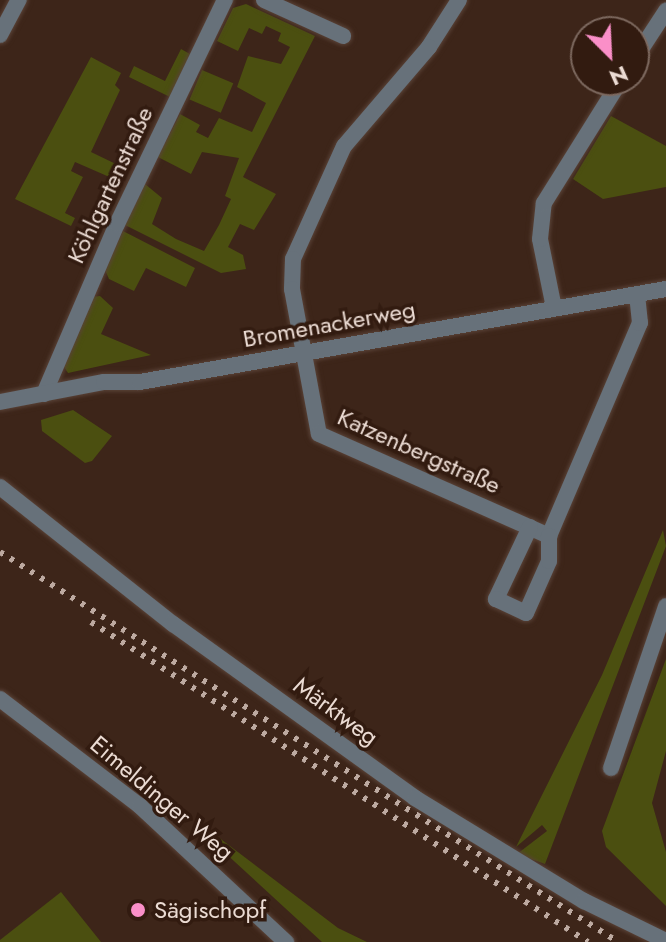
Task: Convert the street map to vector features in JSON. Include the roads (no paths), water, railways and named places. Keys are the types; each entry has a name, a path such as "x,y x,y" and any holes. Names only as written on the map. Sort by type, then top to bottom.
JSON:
{"street":[{"path":"0,35 19,0"},
{"name":"Köhlgartenstraße","path":"44,394 117,224 225,0"},
{"path":"303,353 290,275 295,254 344,146 429,47 459,0"},
{"path":"271,1 343,36"},
{"path":"650,36 666,11"},
{"path":"554,308 540,239 544,203 611,96"},
{"name":"Bromenackerweg","path":"0,402 666,289"},
{"path":"530,527 496,599 526,613 549,561 549,536 640,323 637,294"},
{"name":"Katzenbergstraße","path":"303,353 319,434 549,536"},
{"name":"Märktweg","path":"0,487 173,624 415,798 584,901 666,941"},
{"path":"611,768 666,606"},
{"name":"Eimeldinger Weg","path":"0,699 130,798 286,942"}],"railway":[{"path":"0,552 618,942"},
{"path":"91,622 588,942"}],"place":[{"name":"Sägischopf","path":"138,910"}]}
